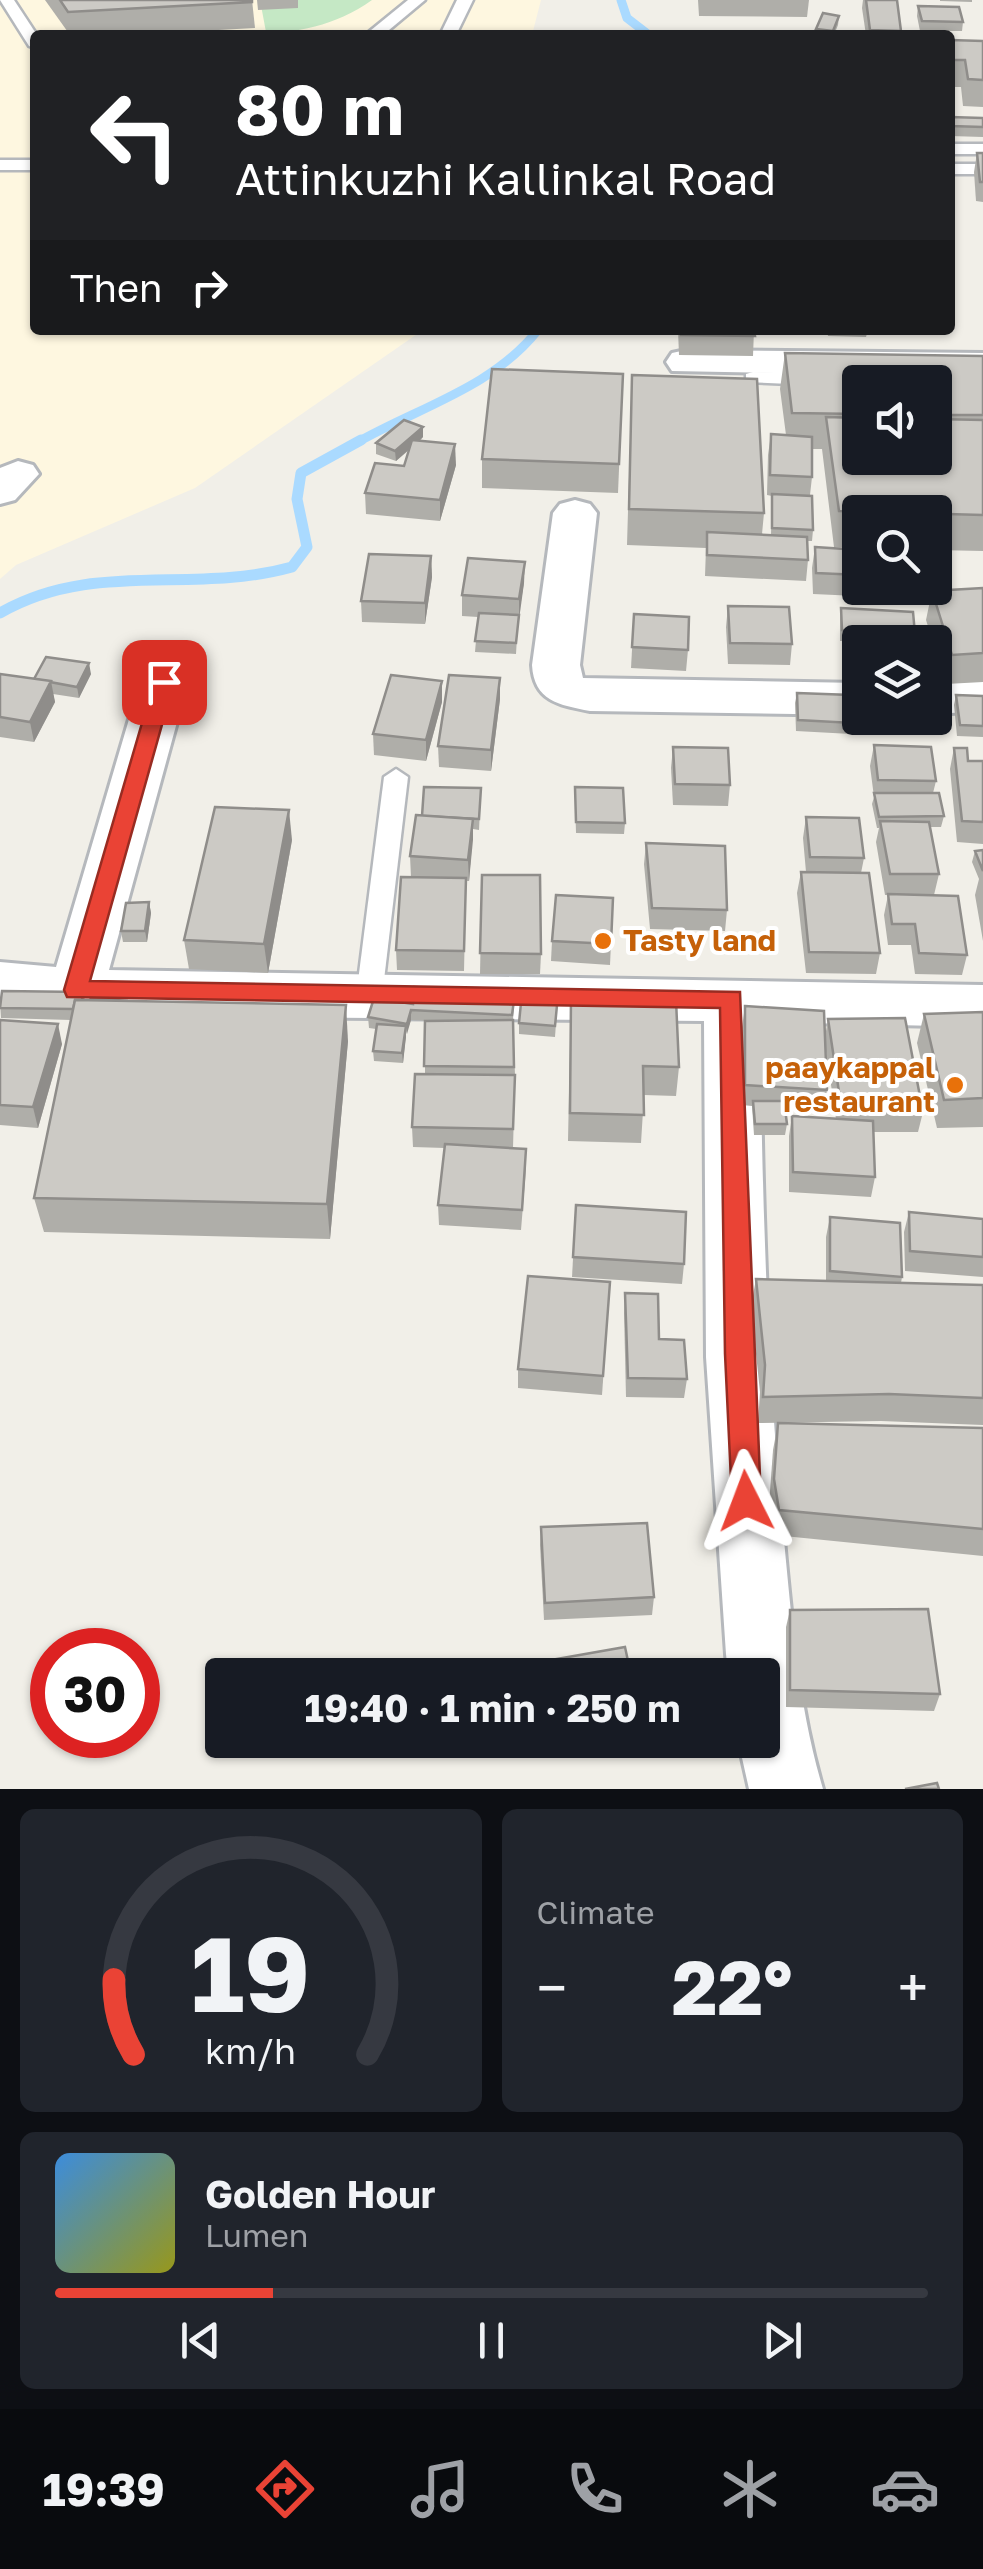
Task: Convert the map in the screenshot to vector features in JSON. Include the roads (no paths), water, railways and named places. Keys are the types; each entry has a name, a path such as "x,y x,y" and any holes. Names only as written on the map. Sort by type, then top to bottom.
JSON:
{"street":[{"path":"686,362 983,364"},
{"path":"575,513 556,665 556,681 568,691 590,695 842,698"},
{"path":"76,990 164,682"},
{"path":"952,697 983,695"},
{"path":"0,983 76,990 369,998 732,999 983,1006"},
{"path":"732,999 738,1354 746,1501 769,1734 786,1789"}],"lane":[{"path":"6,0 30,36"},
{"path":"379,30 417,0"},
{"path":"451,30 466,0"},
{"path":"955,149 983,149"},
{"path":"0,165 30,165"},
{"path":"955,169 983,169"},
{"path":"753,378 983,382"},
{"path":"369,998 396,778"}],"waterway":[{"path":"621,0 627,18 643,30"},
{"path":"356,443 477,382 534,335"},
{"path":"0,613 71,587 254,575 292,567 307,547 297,499 301,473 361,440"}],"place":[{"name":"Tasty land","path":"603,941"},
{"name":"paaykappal restaurant","path":"955,1085"}]}
